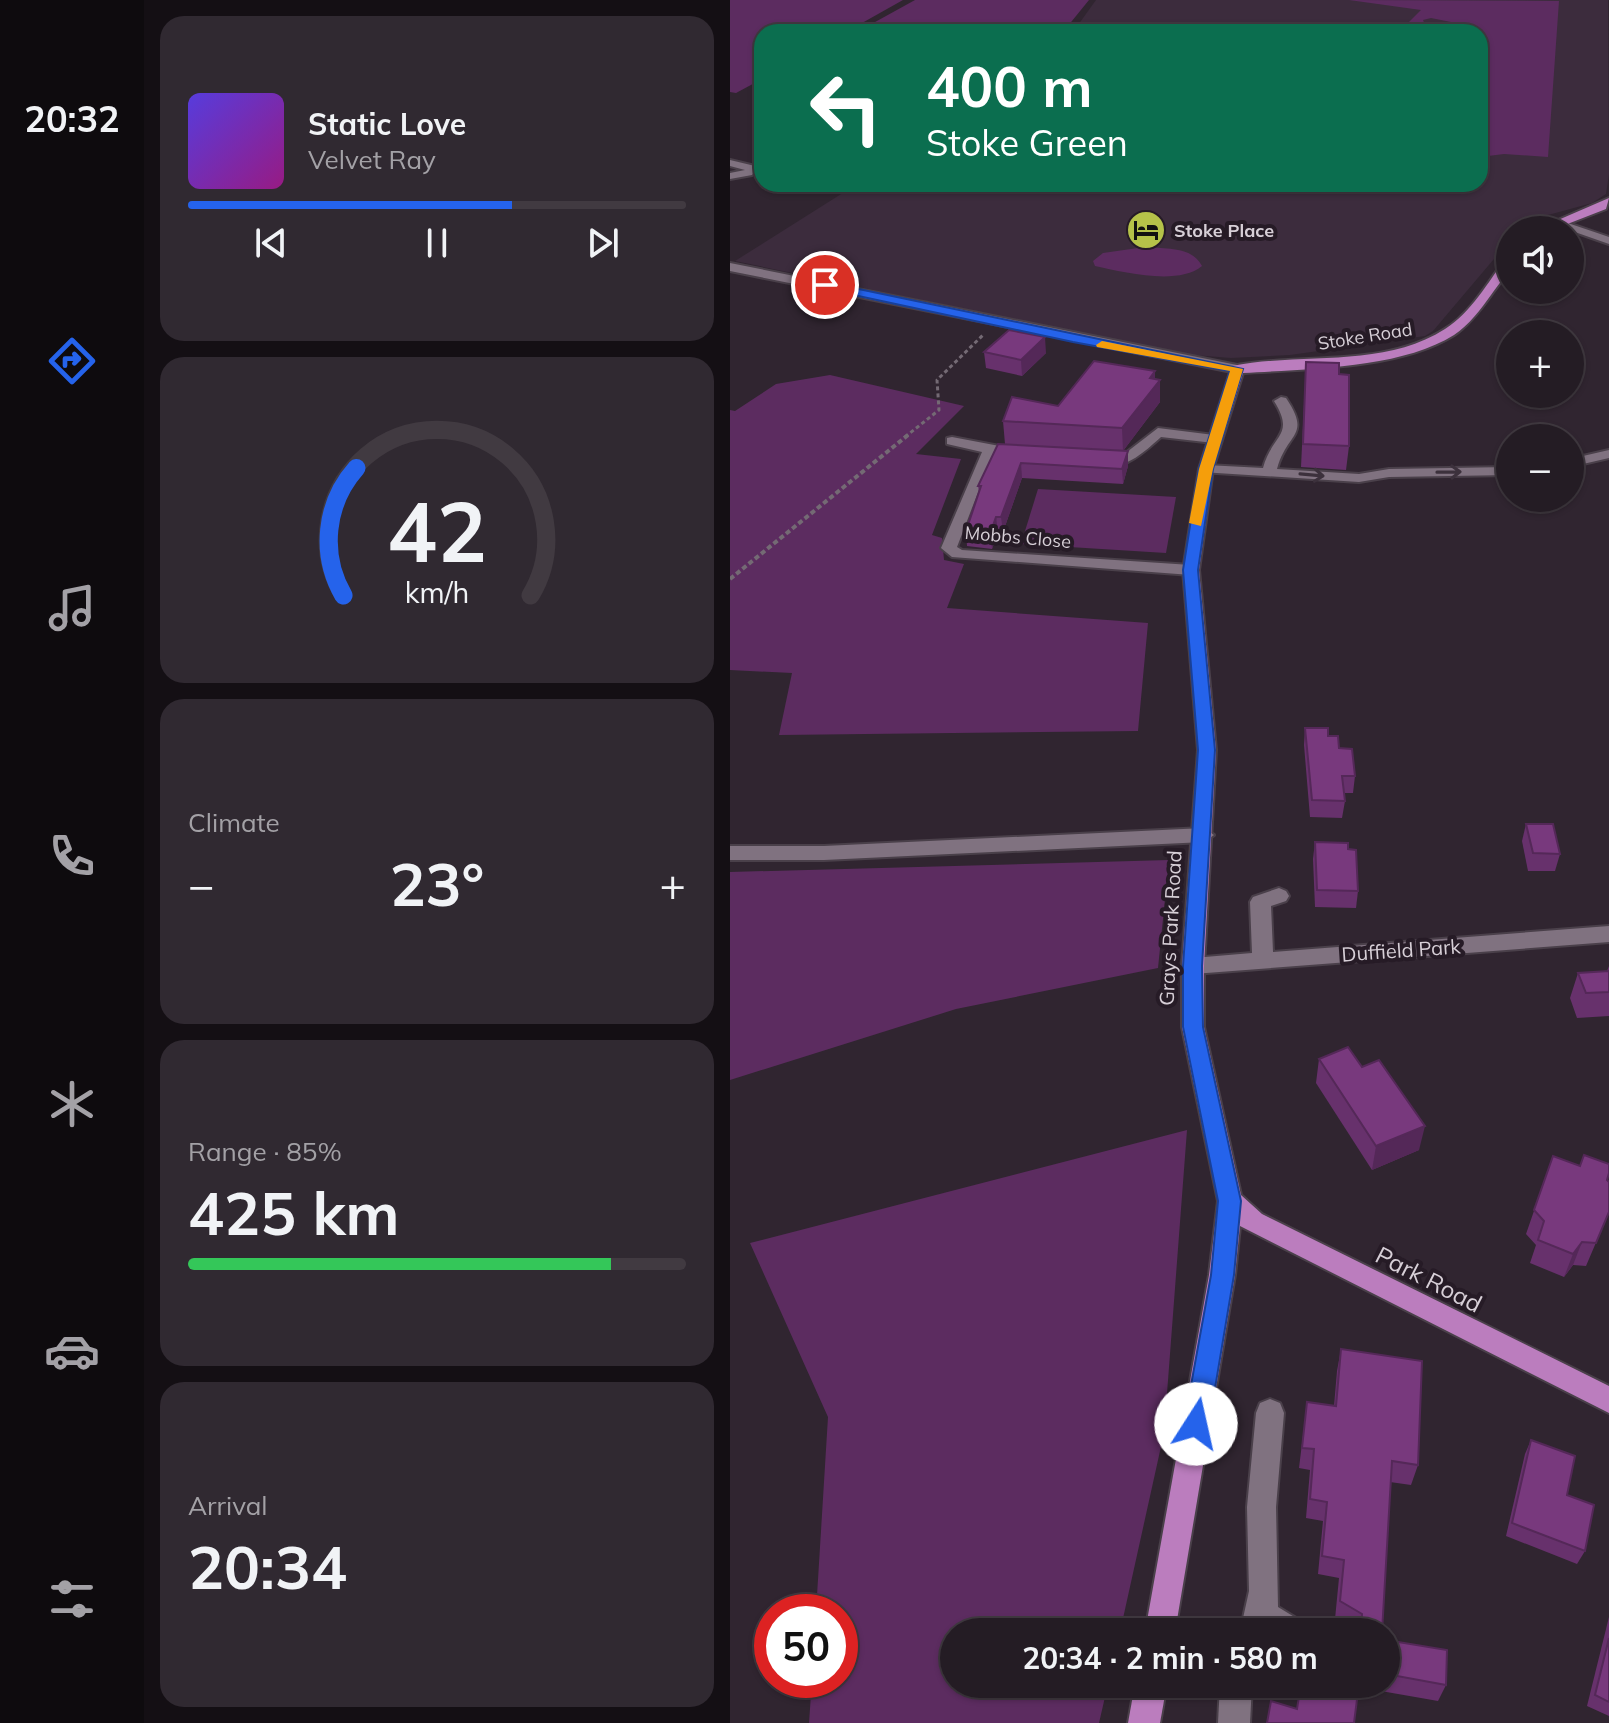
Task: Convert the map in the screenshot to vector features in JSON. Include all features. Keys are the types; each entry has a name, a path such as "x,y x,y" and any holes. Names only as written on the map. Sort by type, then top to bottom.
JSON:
{"main road":[{"path":"1578,216 1609,201"},
{"name":"Stoke Road","path":"1237,369 1427,344 1452,331 1496,278"},
{"name":"Grays Park Road","path":"1162,1618 1222,1275 1230,1201 1193,1027 1193,966 1204,835 1207,750 1191,570 1206,469 1237,369"},
{"name":"Park Road","path":"1230,1201 1253,1222 1609,1400"},
{"path":"1144,1723 1148,1698"}],"street":[{"path":"730,163 751,168 748,173 730,176"},
{"path":"1584,232 1609,241"},
{"path":"730,267 1237,369"},
{"path":"1269,472 1275,450 1292,429 1292,418 1281,401"},
{"path":"1083,458 1127,459 1158,432 1168,418"},
{"path":"1158,432 1214,439"},
{"path":"952,441 991,450 1040,455"},
{"name":"Mobbs Close","path":"991,450 983,461 951,541 949,548 958,554 1191,570"},
{"path":"1584,460 1609,454"},
{"path":"1206,469 1359,478 1389,473 1496,471"},
{"path":"730,853 840,852 1204,835"},
{"path":"1263,961 1260,902 1279,896"},
{"name":"Duffield Park","path":"1193,966 1609,934"},
{"path":"1260,1618 1266,1595 1261,1520 1270,1413"},
{"path":"1234,1723 1235,1698"}],"path":[{"path":"730,579 939,410 937,380 997,322"}],"shaded area":[{"path":"730,0 903,0 860,24 754,24 754,83 736,93 730,92"},
{"path":"915,0 1089,0 1070,24 872,24"},
{"path":"1096,0 1608,0 1609,174 1606,194 1592,203 1544,216 1496,216 1496,257 1433,331 1425,336 1290,355 1231,358 1181,354 735,261 844,192 1488,192 1488,24 1079,24"},
{"path":"1349,0 1559,1 1548,157 1488,156 1488,24 1461,24 1431,18 1423,20 1425,24 1407,24 1421,10"},
{"path":"1145,247 1185,252 1202,266 1179,275 1150,276 1095,266 1093,261 1103,253"},
{"path":"830,375 964,406 916,454 961,459 932,535 942,538 944,560 964,564 947,608 1148,623 1138,731 779,735 792,673 730,670 730,410 735,411 776,384"},
{"path":"1038,489 1176,497 1166,553 1021,544"},
{"path":"1169,860 1158,968 956,1009 730,1080 730,872"},
{"path":"1187,1130 1164,1433 1123,1618 940,1618 940,1698 1105,1698 1099,1723 809,1723 811,1698 858,1698 858,1594 817,1594 828,1417 750,1243"}],"building":[{"path":"1009,330 1045,337 1021,360 984,352"},
{"path":"1094,361 1155,371 1150,378 1160,380 1122,428 1003,421 1012,397 1058,406"},
{"path":"1306,362 1339,363 1339,374 1349,375 1349,446 1303,444"},
{"path":"998,444 1128,451 1122,469 1021,463 1001,517 996,517 990,534 966,531 981,486 978,486"},
{"path":"1305,728 1328,728 1328,736 1338,736 1339,748 1352,749 1355,776 1342,776 1345,801 1312,800"},
{"path":"1526,824 1553,824 1560,854 1533,853"},
{"path":"1315,842 1348,843 1348,849 1356,850 1358,891 1317,890"},
{"path":"1609,971 1609,992 1586,993 1578,973"},
{"path":"1348,1047 1362,1067 1379,1060 1425,1126 1376,1146 1319,1059"},
{"path":"1584,1155 1609,1164 1609,1212 1596,1243 1582,1242 1573,1254 1538,1240 1544,1221 1534,1210 1553,1156 1580,1166"},
{"path":"1341,1349 1422,1361 1418,1465 1392,1461 1383,1618 1362,1618 1362,1614 1340,1601 1344,1560 1322,1556 1327,1502 1310,1499 1314,1449 1302,1448 1307,1402 1336,1406"},
{"path":"1531,1440 1575,1456 1567,1495 1594,1505 1585,1551 1512,1523"},
{"path":"1609,1638 1609,1702 1595,1695"},
{"path":"1400,1642 1447,1650 1446,1685 1400,1677"},
{"path":"1299,1698 1357,1698 1354,1723 1267,1723 1271,1701 1297,1709"}],"slow traffic":[{"path":"1102,345 1212,367 1237,369 1206,469 1196,523"}],"place":[{"name":"Stoke Place","path":"1146,230"}],"route":[{"path":"825,285 1073,339 1212,367 1237,369 1206,469 1191,570 1207,750 1204,835 1193,966 1193,1027 1230,1201 1222,1275 1196,1424"}]}
